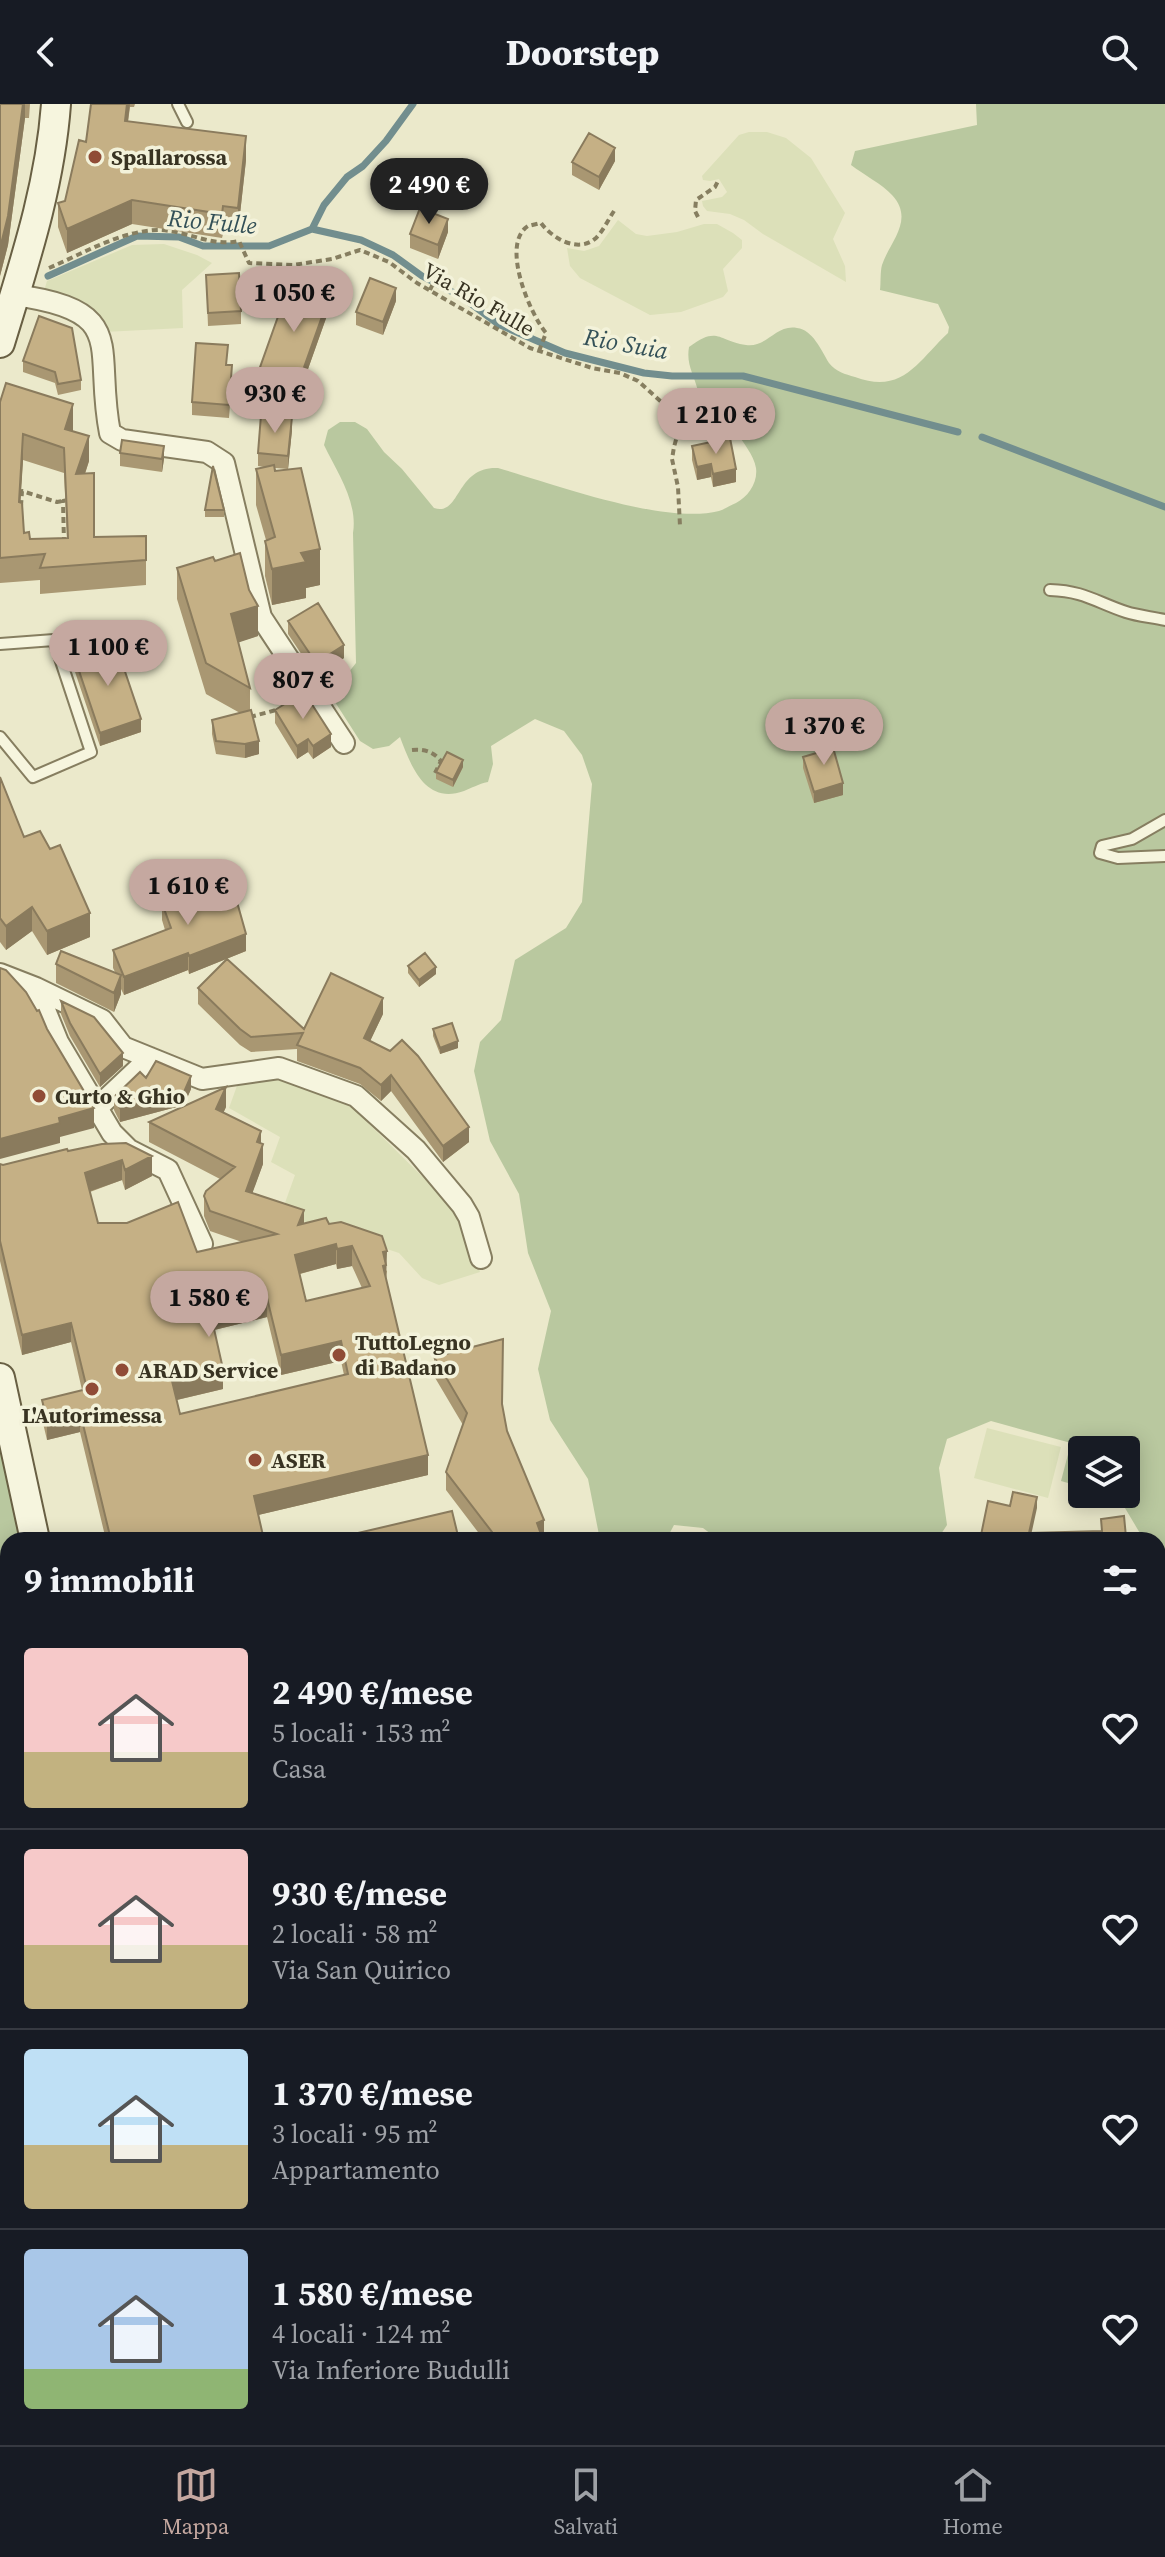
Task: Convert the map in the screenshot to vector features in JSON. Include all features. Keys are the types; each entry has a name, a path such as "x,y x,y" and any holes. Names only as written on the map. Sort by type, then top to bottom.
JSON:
{"main road":[{"path":"0,343 46,182 56,104"},
{"path":"0,1378 33,1532"}],"street":[{"path":"15,295 40,298 76,309 96,327 104,351 110,433 122,440 207,452 224,463 261,617 344,743"},
{"path":"0,974 102,1020 123,1047 202,1079 279,1068 356,1096 416,1150 462,1205 469,1217 481,1258"},
{"path":"36,988 58,1042 112,1133 129,1150 168,1170 202,1244"},
{"path":"98,1107 150,1058"},
{"path":"99,1151 129,1150"}],"lane":[{"path":"178,104 187,122"},
{"path":"1050,590 1070,591 1128,612 1165,620"},
{"path":"0,644 54,640 91,752 33,777 0,737"},
{"path":"1165,820 1132,839 1102,846 1100,853 1118,858 1165,856"}],"path":[{"path":"698,217 696,200 715,187 719,179"},
{"path":"539,351 546,333 532,315 522,279 516,253 521,235 529,226 541,223 550,235 567,243 584,244 594,240 614,211"},
{"name":"Via Rio Fulle","path":"43,270 133,232 161,230 224,244 239,241 249,263 293,265 332,259 360,250 389,262 494,330 539,351 592,368 620,373 638,381 674,417 692,411 693,415 677,436 672,459 678,487 680,526"},
{"path":"430,290 438,273"},
{"path":"21,514 22,491 57,502 80,499"},
{"path":"63,501 64,544"},
{"path":"246,718 287,707 309,692"},
{"path":"412,750 422,749 436,755 441,761 435,773"}],"green space":[{"path":"976,104 1165,104 1165,1532 1139,1532 1125,1508 1140,1508 1140,1436 1068,1436 1068,1442 991,1421 947,1439 939,1468 947,1525 942,1532 708,1532 703,1528 674,1525 670,1532 598,1532 588,1479 550,1420 538,1369 551,1311 528,1253 519,1194 490,1141 474,1071 480,1042 501,1020 515,960 566,928 582,902 592,784 582,755 564,731 535,719 491,746 493,764 488,782 451,794 439,793 415,771 400,737 389,746 373,749 360,741 335,702 337,687 356,663 354,521 345,488 324,445 328,430 340,422 355,422 367,429 434,508 443,509 449,505 474,475 498,468 640,508 696,514 719,511 748,493 754,484 755,463 736,431 721,430 707,434 703,428 698,391 689,364 689,347 712,336 753,345 783,329 797,328 808,332 829,363 841,372 886,382 908,372 948,333 949,327 938,304 880,290 882,265 899,230 901,213 899,204 888,191 851,165 855,151 977,125"},
{"path":"767,132 786,138 811,158 845,213 833,239 845,266 846,282 744,220 730,214 707,211 703,206 702,201 722,197 727,192 719,179 703,180 702,176 739,135"},
{"path":"618,220 636,234 647,236 704,224 717,224 733,233 742,240 742,248 723,269 728,291 723,297 681,312 650,315 580,278 570,266 567,248 584,251 599,246"},
{"path":"164,244 212,263 182,290 183,328 104,332 44,291 47,281 132,245"},
{"path":"277,1078 350,1105 457,1211 480,1272 439,1285 422,1278 399,1253 281,1214 295,1175 271,1162 280,1137 229,1108 238,1083"},
{"path":"987,1428 1061,1447 1048,1498 974,1478"},
{"path":"0,1446 19,1532 0,1532"},
{"path":"1068,1454 1068,1483 1061,1481"}],"building":[{"path":"0,104 23,104 8,216 0,248"},
{"path":"91,104 127,104 125,121 246,136 238,208 223,206 222,214 132,200 67,229 58,203 65,201 79,140 86,142"},
{"path":"589,133 615,148 599,177 572,162"},
{"path":"420,208 448,219 438,245 410,234"},
{"path":"239,273 241,311 208,313 206,275"},
{"path":"370,278 396,288 383,322 356,312"},
{"path":"291,280 330,294 297,387 258,373"},
{"path":"39,316 72,328 81,380 58,384 55,372 23,361"},
{"path":"196,343 228,345 226,365 232,365 229,405 192,402"},
{"path":"6,383 73,404 65,429 89,436 76,474 94,473 94,537 146,536 146,560 40,568 45,554 0,558 0,402","holes":["23,434 64,448 68,538 30,539 29,532 24,533 22,503 19,502"]},
{"path":"261,415 292,417 288,456 258,453"},
{"path":"730,438 736,469 713,474 711,464 697,467 692,446"},
{"path":"122,440 164,446 162,459 120,453"},
{"path":"274,465 275,471 301,468 320,549 301,553 306,562 272,569 265,541 275,537 256,469"},
{"path":"213,466 224,510 205,510"},
{"path":"240,553 249,590 258,606 231,614 250,688 206,663 177,568"},
{"path":"318,603 344,645 316,663 288,621"},
{"path":"115,642 141,719 100,733 74,656"},
{"path":"304,692 331,734 313,746 308,739 297,746 275,710"},
{"path":"251,710 259,741 245,744 216,741 212,720"},
{"path":"827,726 843,783 814,792 803,757 820,752"},
{"path":"447,752 463,760 453,780 436,772"},
{"path":"0,777 24,837 40,831 50,849 60,845 90,913 47,931 32,907 6,926 0,918"},
{"path":"228,870 246,934 124,977 113,950 171,928 162,903 210,884 208,876"},
{"path":"61,951 121,975 114,993 56,964"},
{"path":"425,953 436,967 419,980 408,966"},
{"path":"227,959 304,1029 331,973 383,998 364,1038 390,1051 402,1040 418,1056 469,1127 443,1146 391,1075 381,1085 360,1068 297,1045 303,1033 251,1037 198,988"},
{"name":"Curto & Ghio","path":"0,968 6,970 39,1010 94,1108 59,1118 60,1123 0,1139"},
{"path":"61,1001 94,1017 123,1053 100,1074 70,1023"},
{"path":"452,1023 458,1041 440,1048 433,1029"},
{"path":"156,1061 191,1076 184,1092 120,1108 114,1097 140,1072 146,1078"},
{"path":"226,1087 216,1109 261,1131 257,1142 263,1144 246,1191 304,1210 298,1225 326,1218 329,1224 341,1222 382,1236 387,1251 383,1252 386,1265 383,1266 428,1455 254,1496 262,1532 109,1532 80,1412 47,1420 42,1400 87,1389 71,1323 22,1335 0,1241 0,1164 67,1149 126,1143 152,1156 125,1170 122,1160 85,1173 98,1223 127,1223 178,1202 197,1252 277,1234 210,1211 204,1196 206,1191 235,1167 149,1122","holes":["336,1244 337,1249 352,1246 370,1286 306,1301 295,1255","267,1298 281,1355 341,1341 348,1374 180,1414 172,1381 223,1369 210,1311"]},
{"path":"503,1339 502,1404 507,1431 544,1520 537,1523 540,1532 492,1532 446,1472 467,1413 434,1357"},
{"path":"1013,1492 1037,1497 1029,1532 982,1532 988,1501 1010,1506"},
{"path":"452,1511 457,1532 362,1532"},
{"path":"1124,1516 1126,1532 1066,1532 1102,1531 1101,1519"}],"waterway":[{"name":"Rio Fulle","path":"48,276 137,236 179,237 203,246 269,246 312,229 324,205 347,177 363,166 386,141 413,104"},
{"name":"Rio Suia","path":"312,229 361,240 393,255 422,276 462,297 498,324 565,353 644,373 743,376 958,432"},
{"name":"Rio Suia","path":"982,437 1165,507"}],"place":[{"name":"Spallarossa","path":"95,157"},
{"name":"Curto & Ghio","path":"39,1096"},
{"name":"TuttoLegno di Badano","path":"339,1355"},
{"name":"ARAD Service","path":"122,1370"},
{"name":"L'Autorimessa","path":"92,1389"},
{"name":"ASER","path":"255,1460"}]}
